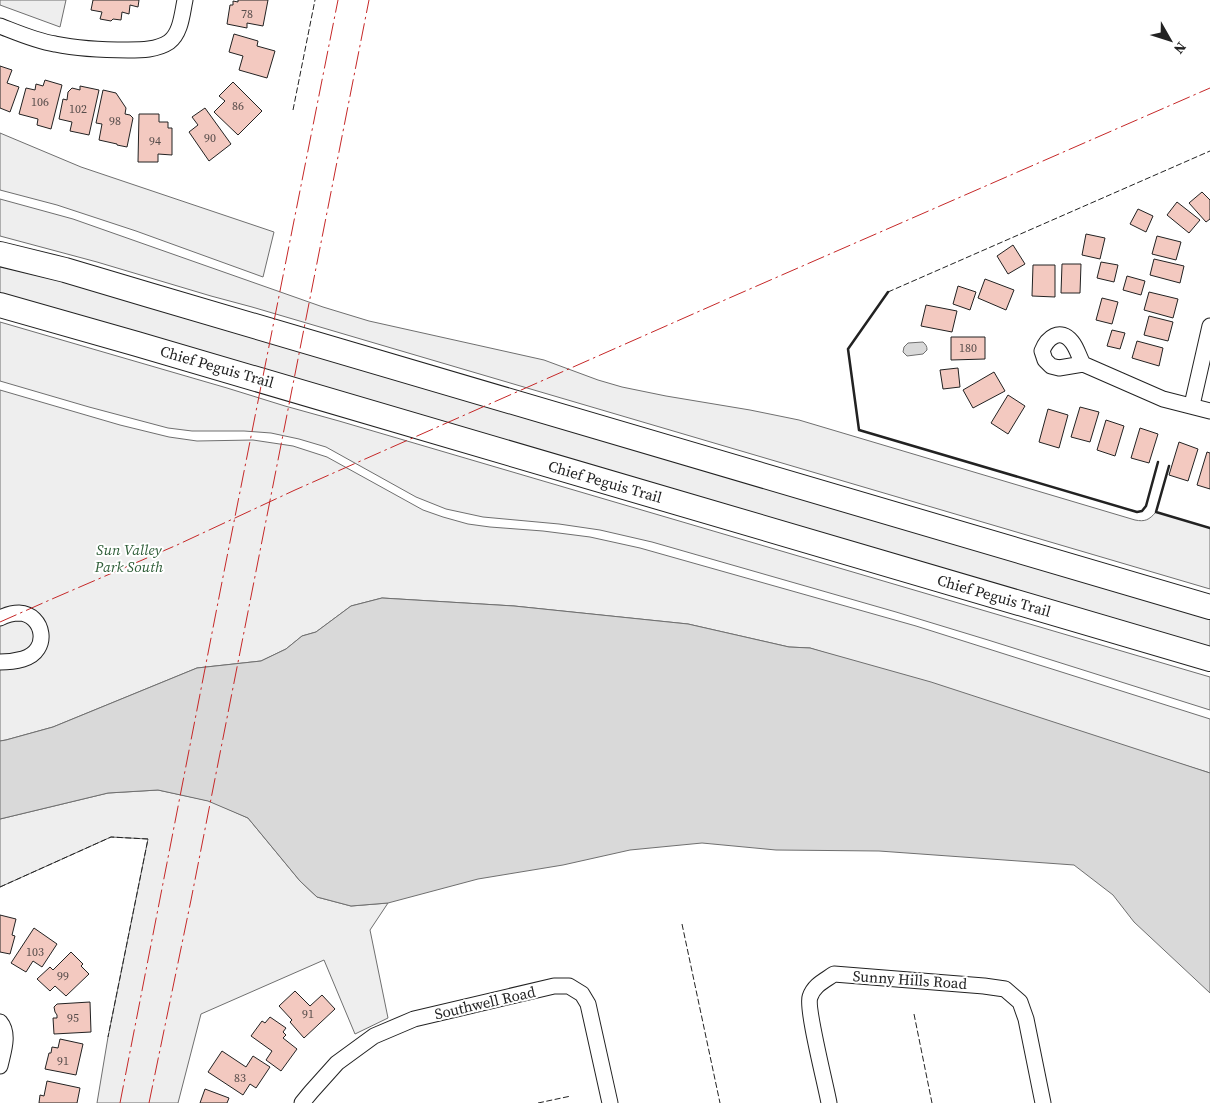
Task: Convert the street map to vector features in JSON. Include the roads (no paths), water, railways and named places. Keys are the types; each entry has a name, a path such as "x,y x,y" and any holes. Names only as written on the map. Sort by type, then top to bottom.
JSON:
{"main road":[{"path":"0,254 65,270 1210,607"},
{"name":"Chief Peguis Trail","path":"0,305 1210,659"}],"street":[{"path":"0,26 54,44 84,49 145,50 156,48 169,42 178,31 185,0"},
{"path":"1192,405 1210,326"},
{"path":"1083,364 1163,399 1210,411"},
{"path":"0,618 9,614 26,614 33,618 42,640 37,651 24,659 0,662"},
{"name":"Sunny Hills Road","path":"829,1103 811,1018 809,999 816,985 834,974 1005,989 1020,1002 1026,1019 1043,1103"},
{"name":"Southwell Road","path":"302,1103 337,1063 374,1036 414,1019 554,986 569,986 582,994 588,1004 610,1103"},
{"path":"0,1022 4,1026 5,1035 0,1066"}],"park label":[{"name":"Sun Valley Park South","path":"129,558"}]}
